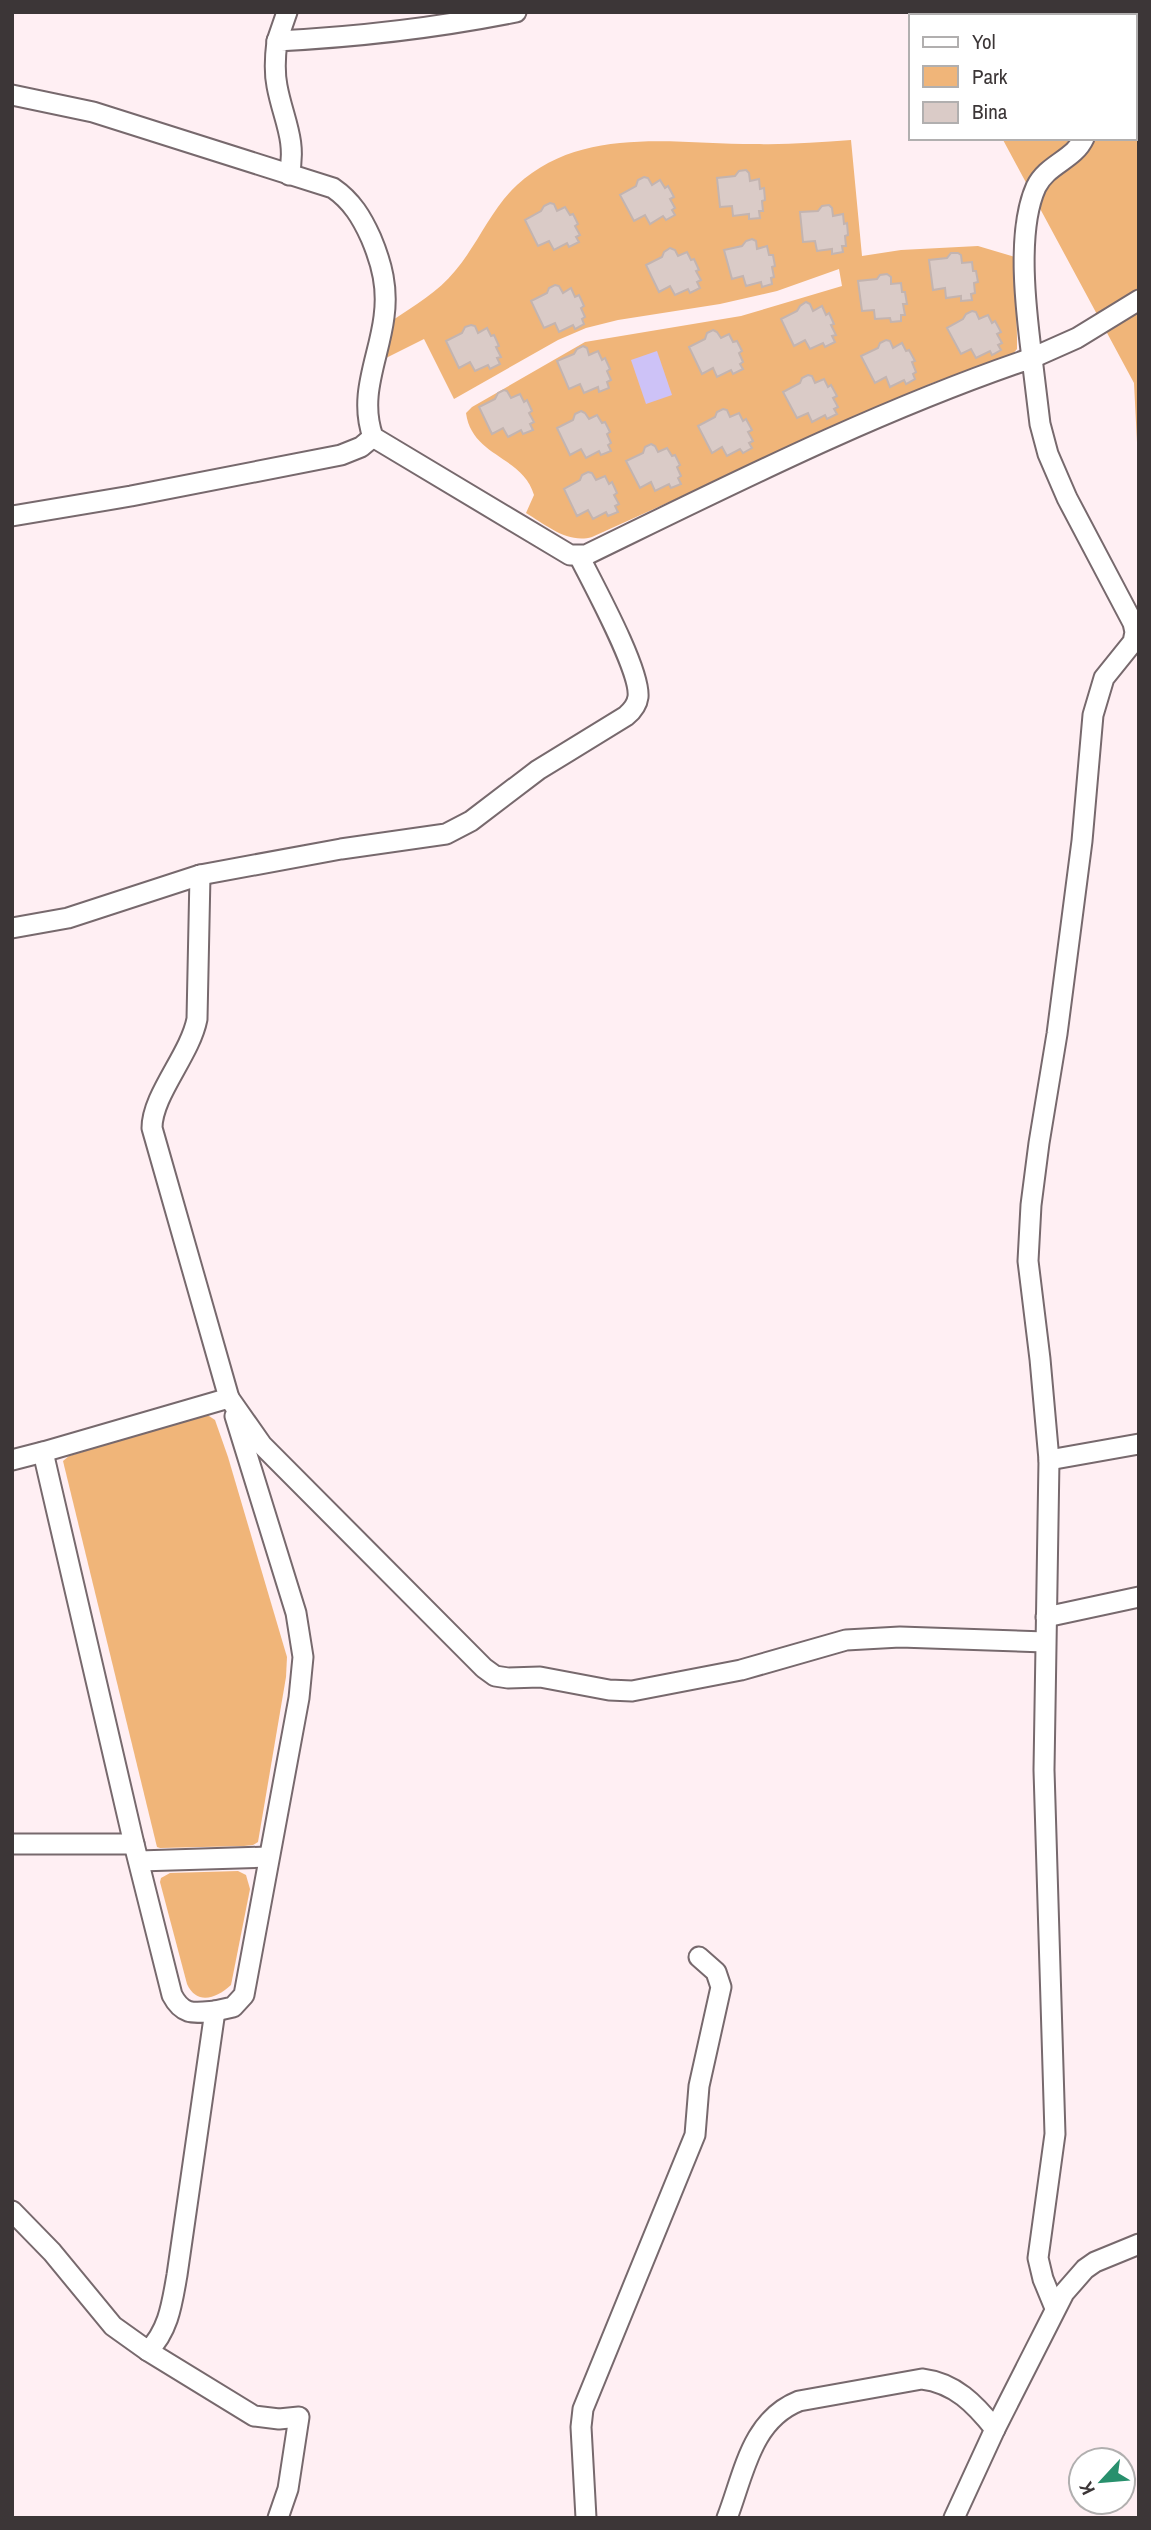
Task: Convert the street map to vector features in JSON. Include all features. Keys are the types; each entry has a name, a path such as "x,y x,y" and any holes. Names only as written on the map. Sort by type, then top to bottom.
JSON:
{"street":[{"path":"287,12 277,41 275,59 277,89 292,149 289,175"},
{"path":"277,41 362,36 467,22 516,12"},
{"path":"12,95 93,112 334,188 346,197 357,211 379,256 385,278 384,318 367,390 368,417 373,438 570,555 579,556 593,552 724,487 930,395 1032,358 1077,338 1139,300"},
{"path":"1055,2308 1038,2258 1055,2134 1044,1770 1049,1460 1028,1261 1031,1205 1076,883 1093,715 1104,678 1133,642 1135,632 1133,623 1048,454 1040,424 1024,293 1030,210 1037,187 1046,173 1073,154 1083,140"},
{"path":"12,516 341,455 361,447 373,438"},
{"path":"12,928 68,918 200,875 341,849 446,834 471,821 538,770 626,716 636,702 636,680 579,556"},
{"path":"44,1452 165,1968 178,2006 185,2011 215,2011 233,2007 244,1995 299,1698 303,1657 296,1613 229,1398 152,1128 154,1111 192,1036 197,1019 200,875"},
{"path":"12,1460 229,1398"},
{"path":"229,1398 262,1445 495,1676 541,1677 609,1690 632,1691 741,1670 846,1640 900,1637 1045,1642"},
{"path":"1049,1460 1139,1444"},
{"path":"1046,1617 1139,1597"},
{"path":"12,1844 268,1857"},
{"path":"586,2518 581,2427 583,2409 695,2135 699,2086 721,1987 716,1972 699,1957"},
{"path":"148,2351 157,2342 169,2318 215,2011"},
{"path":"12,2211 52,2252 113,2326 148,2351 254,2416 299,2417 288,2488 278,2518"},
{"path":"954,2518 995,2429 1064,2293 1085,2269 1111,2254 1139,2244"},
{"path":"727,2518 746,2464 764,2427 783,2407 800,2401 922,2379 934,2380 975,2404 995,2429"}],"green space":[{"path":"934,12 1139,12 1139,482 1134,383 1003,140 1137,140 1137,14"},
{"path":"851,140 862,256 901,250 978,246 1015,257 1017,349 1011,356 932,383 592,537 583,538 566,536 526,513 534,495 528,482 520,472 478,439 470,428 466,413 585,342 741,316 842,286 839,269 777,291 586,328 558,340 454,399 424,339 386,358 393,320 448,279 517,185 543,166 570,153 630,142 767,144"},
{"path":"206,1414 215,1420 228,1457 287,1657 286,1677 258,1842 244,1846 160,1848 157,1847 63,1461 69,1456"},
{"path":"238,1871 246,1875 250,1889 231,1985 214,1996 202,1997 191,1991 187,1984 161,1878 170,1873"}],"shaded area":[{"path":"657,351 672,395 646,404 631,360"}],"building":[{"path":"746,170 750,181 759,179 760,189 764,188 765,200 762,201 763,211 759,211 760,218 749,219 749,214 733,216 732,206 720,207 717,178 735,176 739,171"},
{"path":"648,178 652,185 660,180 665,188 668,186 674,197 670,199 675,215 666,220 663,216 650,224 645,215 634,221 620,195 636,186 638,180"},
{"path":"550,203 554,204 557,211 565,207 570,215 573,214 578,224 575,226 580,235 576,237 579,242 569,247 567,243 554,250 549,241 538,246 525,220"},
{"path":"829,205 833,216 843,214 848,235 845,236 846,246 842,246 843,252 832,254 832,249 817,251 815,241 803,242 800,212 818,211 822,206"},
{"path":"752,239 756,241 757,249 767,246 769,255 773,255 775,266 772,267 772,284 762,287 761,282 746,286 743,276 732,279 724,250 742,246"},
{"path":"670,248 675,250 678,256 687,252 691,260 694,259 699,270 696,271 701,280 697,282 700,288 690,293 688,289 675,295 670,286 659,292 646,265 662,257"},
{"path":"951,253 961,255 962,263 972,262 978,282 974,283 975,293 971,294 972,300 961,301 961,296 946,298 945,288 933,290 929,260 947,258"},
{"path":"887,274 891,277 891,284 901,283 902,292 905,292 907,304 903,304 905,315 901,315 901,321 891,322 890,318 875,319 874,310 862,311 858,281 877,279 880,275"},
{"path":"559,286 563,293 571,288 575,297 579,295 584,306 581,308 585,317 582,319 584,324 575,329 573,325 559,332 555,323 544,328 531,301 547,293 549,288"},
{"path":"806,302 813,311 822,306 826,315 829,313 834,324 831,325 836,335 832,336 835,342 825,347 823,343 810,349 805,340 794,346 781,319 797,311"},
{"path":"972,311 976,312 979,319 988,315 992,323 995,321 1001,332 997,334 1002,343 998,345 1001,350 992,355 990,351 976,358 971,349 961,354 947,328"},
{"path":"471,325 475,326 478,333 487,328 491,336 494,335 499,346 496,347 501,357 497,358 500,364 490,369 488,365 475,371 470,362 459,368 446,341"},
{"path":"713,330 721,338 729,334 733,342 737,341 742,351 739,353 743,369 733,374 731,370 717,377 713,368 702,374 689,347 705,339 707,333"},
{"path":"890,341 893,348 902,343 906,351 909,350 915,361 912,362 916,372 913,374 915,379 906,384 904,380 890,387 886,377 875,383 861,356 878,348 880,343"},
{"path":"583,346 587,348 589,355 598,351 602,360 605,358 610,369 607,371 611,380 607,382 609,388 599,392 598,387 584,393 580,384 569,389 557,361 574,354"},
{"path":"812,376 815,383 824,379 828,387 831,385 837,396 833,398 838,407 834,409 837,414 827,419 825,415 812,422 808,413 797,418 783,392 800,383 802,378"},
{"path":"504,390 511,398 520,394 524,402 527,400 532,411 529,413 534,422 530,424 533,430 523,434 521,430 508,437 503,428 492,434 479,407 495,399 498,393"},
{"path":"727,410 730,417 739,413 743,421 746,419 752,430 748,432 753,441 749,443 752,448 743,453 740,449 727,456 722,447 712,453 698,426 715,417 717,412"},
{"path":"581,411 589,419 597,415 602,423 605,422 610,432 607,434 611,451 601,455 599,451 586,458 581,449 570,455 557,428 573,420 575,414"},
{"path":"651,444 658,452 667,448 672,456 675,455 680,465 677,467 681,484 671,488 669,484 655,491 651,482 640,488 626,461 643,453 645,447"},
{"path":"588,472 592,473 596,480 605,476 609,484 612,482 617,493 614,495 619,504 615,506 618,512 608,516 606,512 593,519 588,510 577,516 564,489"}]}
